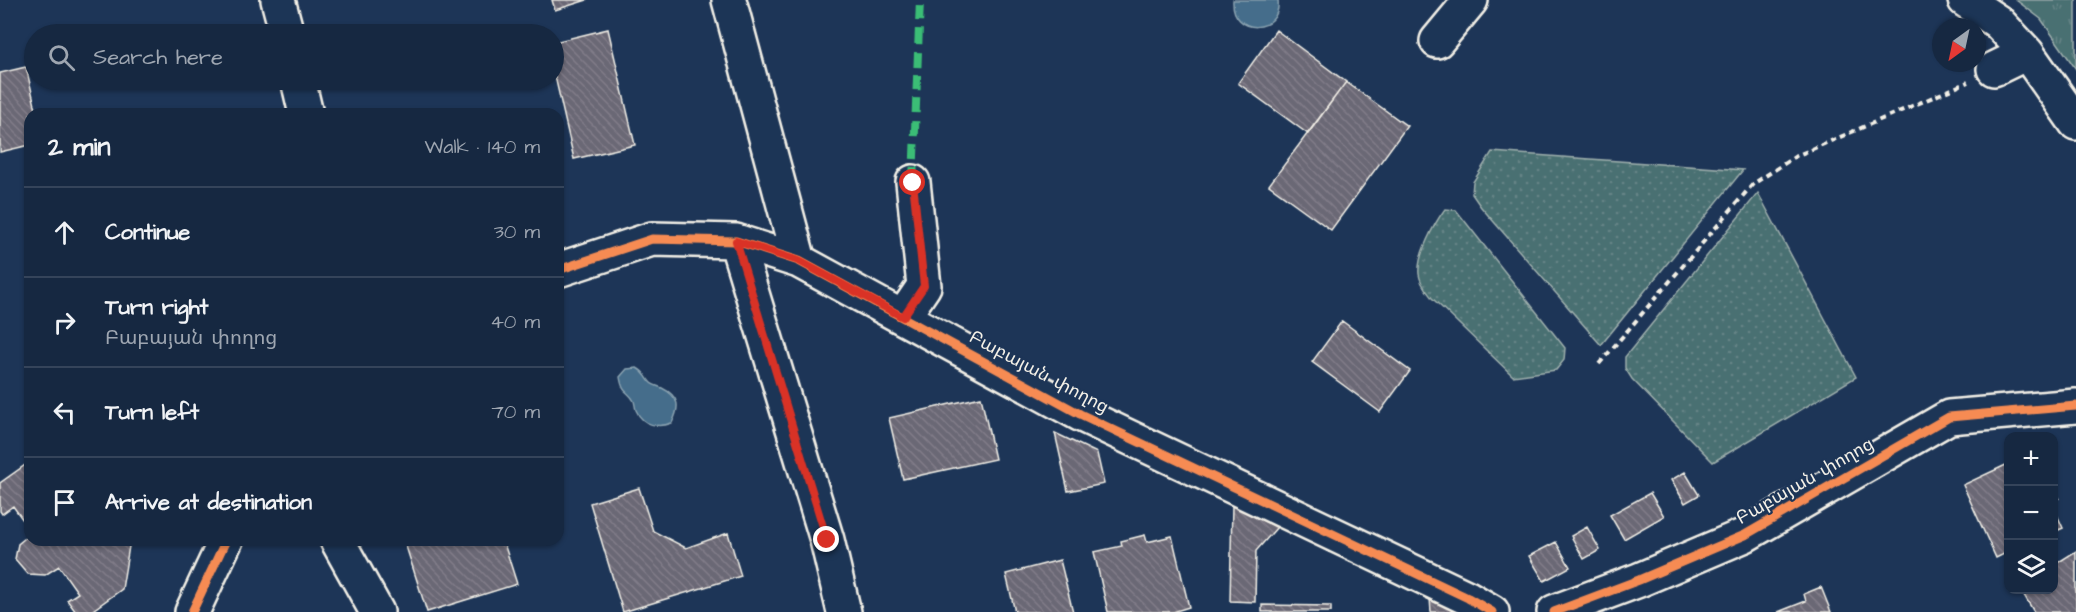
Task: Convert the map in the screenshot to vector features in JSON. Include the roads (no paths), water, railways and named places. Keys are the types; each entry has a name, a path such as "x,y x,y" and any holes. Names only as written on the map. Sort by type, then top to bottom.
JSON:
{"street":[{"path":"278,0 284,24"},
{"path":"729,0 799,261"},
{"path":"1437,41 1471,0"},
{"path":"1965,0 1998,22 2027,53 2076,123"},
{"path":"1994,69 2027,53"},
{"path":"300,90 305,108"},
{"path":"903,317 924,286 913,183"},
{"name":"Բաբայան փողոց","path":"564,268 652,239 736,241 799,261 1080,414 1468,598 1492,612"},
{"path":"736,241 827,540 844,612"},
{"name":"Բաբայան փողոց","path":"1554,612 1639,580 1745,535 1948,417 2076,406"},
{"path":"192,612 223,546"},
{"path":"341,546 377,612"}],"water":[{"path":"1233,0 1278,0 1277,12 1265,25 1256,27 1247,25 1235,12"},
{"path":"637,368 651,383 668,391 675,399 677,407 672,423 651,424 639,415 634,401 624,390 620,377 627,369"}]}
